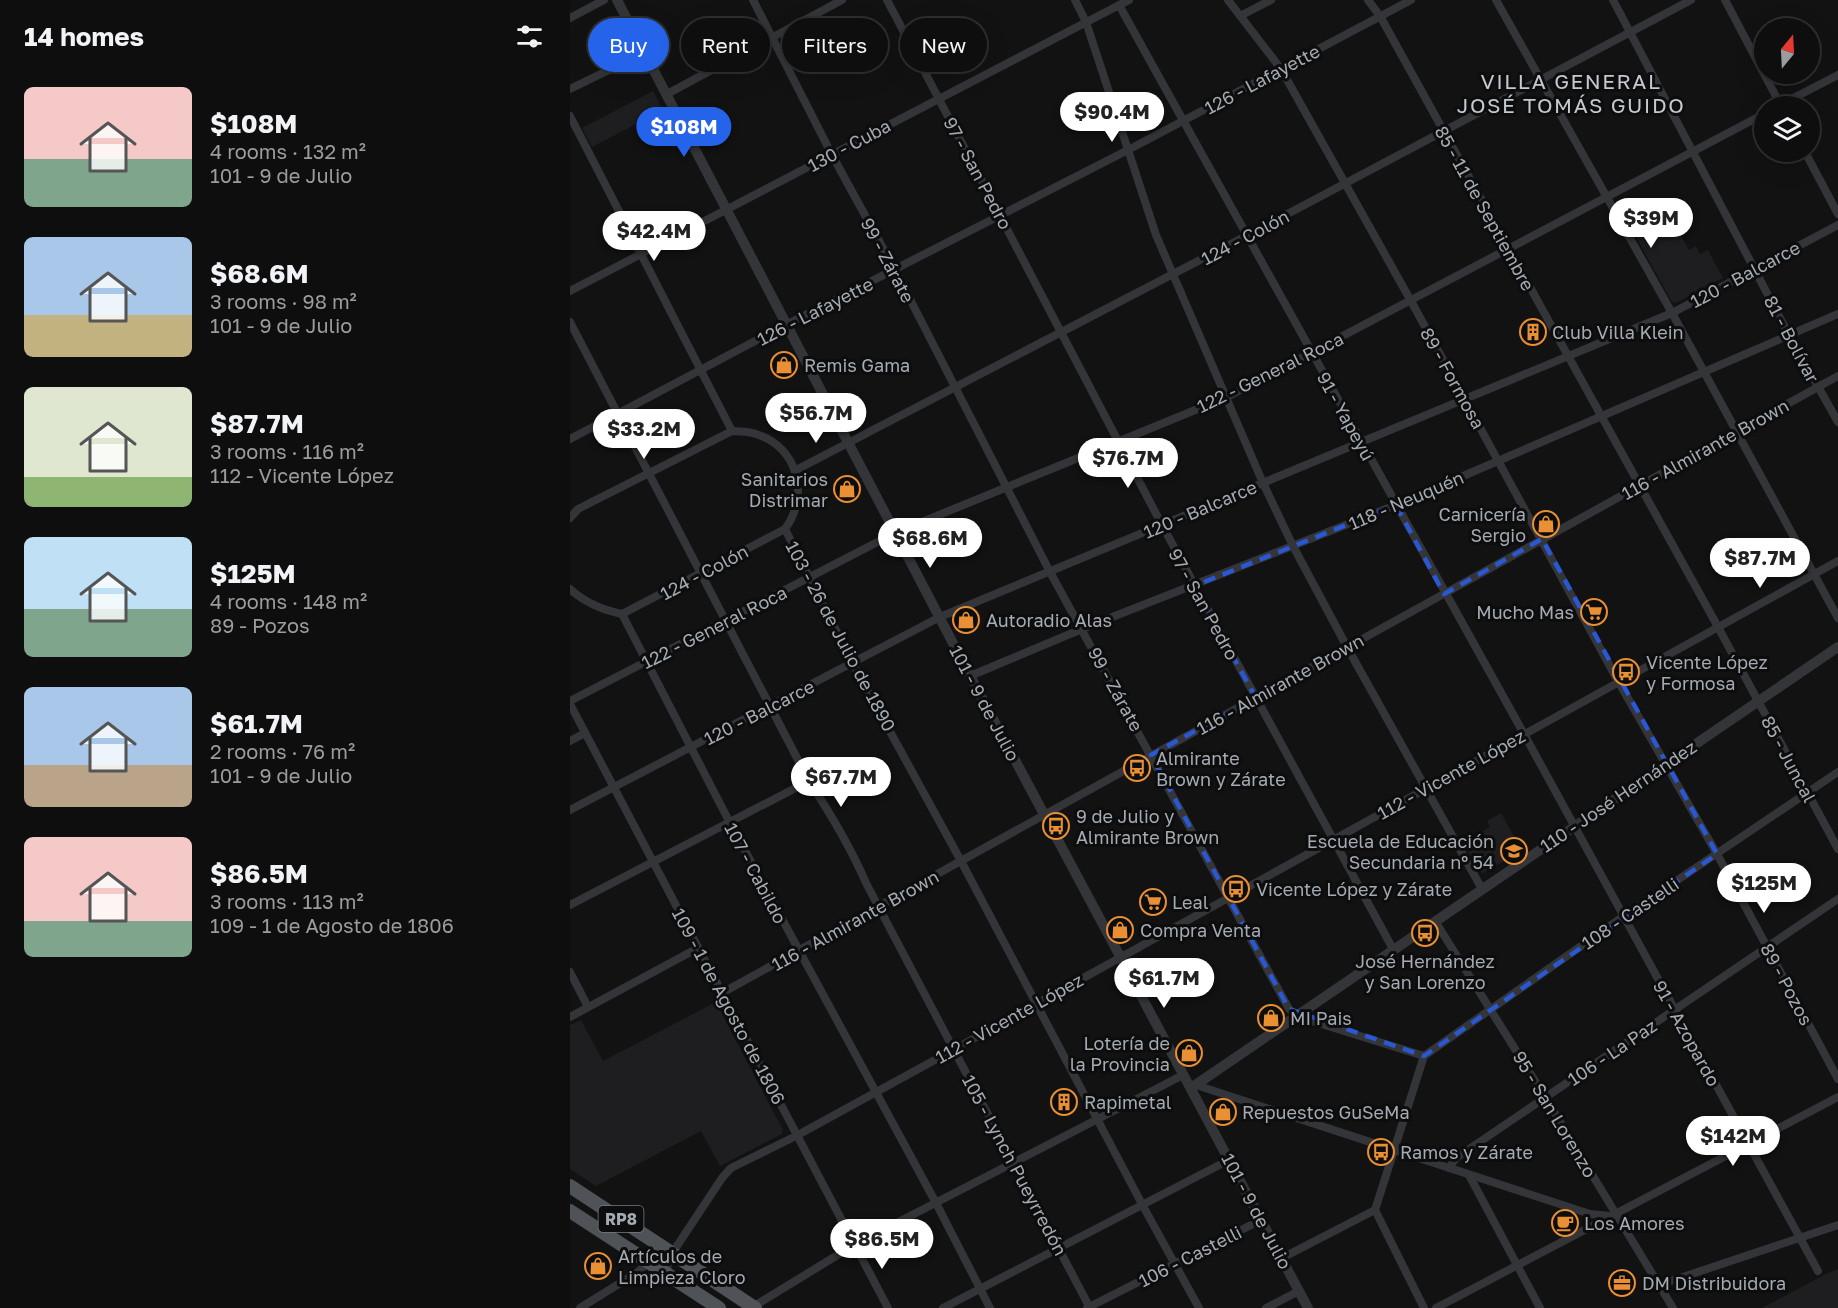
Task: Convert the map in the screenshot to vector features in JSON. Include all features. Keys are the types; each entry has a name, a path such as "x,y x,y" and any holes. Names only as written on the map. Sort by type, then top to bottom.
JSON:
{"main road":[{"name":"RP8","path":"570,1186 753,1307"},
{"name":"RP8","path":"570,1211 719,1308"}],"street":[{"path":"570,18 604,0"},
{"name":"101 - 9 de Julio","path":"617,0 627,18"},
{"name":"99 - Zárate","path":"753,0 1050,572 1230,897 1289,1010 1296,1016"},
{"path":"667,94 842,0"},
{"name":"97 - San Pedro","path":"887,0 1194,586 1335,839 1393,949"},
{"path":"1075,0 1086,22 1151,223 1263,483 1293,546 1347,647 1482,889"},
{"name":"130 - Cuba","path":"570,291 1129,0"},
{"name":"89 - Formosa","path":"1228,0 1281,69 1411,301 1618,681 1666,763"},
{"path":"1240,16 1271,0"},
{"name":"85 - 11 de Septiembre","path":"1368,0 1380,16 1758,701"},
{"name":"126 - Lafayette","path":"570,439 786,325 1128,150 1411,0"},
{"path":"1496,0 1672,313 1838,618"},
{"name":"81 - Bolívar","path":"1613,0 1789,335 1838,422"},
{"name":"124 - Colón","path":"796,470 1248,236 1691,0"},
{"path":"1725,0 1774,96"},
{"name":"91 - Yapeyú","path":"1119,5 1444,594 1524,734 1573,827"},
{"path":"570,89 605,72"},
{"name":"101 - 9 de Julio","path":"656,72 895,533 1119,957 1184,1075 1194,1087 1229,1160 1308,1308"},
{"path":"1798,96 1838,75"},
{"path":"570,116 732,431"},
{"name":"122 - General Roca","path":"570,703 895,533 1227,397 1754,119"},
{"path":"1810,162 1838,214"},
{"name":"120 - Balcarce","path":"570,810 940,617 1672,313 1838,225"},
{"name":"118 - Neuquén","path":"970,675 1396,505 1838,314"},
{"name":"105 - Lynch Pueyrredón","path":"570,322 809,781 849,850 1060,1249 1088,1308"},
{"name":"116 - Almirante Brown","path":"722,993 1838,375"},
{"path":"570,516 578,509 648,472 732,431 748,432 768,439 785,454 796,470"},
{"name":"103 - 26 de Julio de 1890","path":"796,470 798,502 792,518 784,529 853,664 1038,1003 1143,1206 1199,1308"},
{"name":"124 - Colón","path":"622,614 784,529"},
{"name":"112 - Vicente López","path":"669,1275 667,1267 673,1252 727,1172 953,1050 1838,561"},
{"path":"570,589 596,606 622,614"},
{"name":"107 - Cabildo","path":"622,614 730,824 876,1091 990,1308"},
{"name":"110 - José Hernández","path":"1194,1087 1838,647"},
{"name":"85 - Juncal","path":"1758,701 1838,849"},
{"name":"109 - 1 de Agosto de 1806","path":"570,703 888,1308"},
{"path":"570,741 585,733"},
{"name":"89 - Pozos","path":"1666,763 1838,1079"},
{"name":"108 - Castelli","path":"1424,1056 1624,916 1838,772"},
{"path":"570,905 809,781"},
{"name":"91 - Azopardo","path":"1573,827 1818,1271"},
{"name":"106 - La Paz","path":"1449,1168 1456,1158 1838,899"},
{"name":"95 - San Lorenzo","path":"1435,921 1545,1097 1613,1215 1673,1308"},
{"path":"570,1017 698,948"},
{"path":"570,972 588,1007"},
{"path":"1296,1016 1424,1056 1375,1210 1424,1308"},
{"path":"753,1307 854,1245 1184,1075"},
{"path":"1194,1087 1590,1214 1613,1215"},
{"path":"1436,1308 1838,1097"},
{"path":"943,1308 1229,1160"},
{"path":"1469,1176 1540,1308"},
{"path":"1282,1258 1375,1210"},
{"name":"106 - Castelli","path":"1088,1308 1261,1220"},
{"path":"1659,1285 1838,1225"},
{"path":"580,1308 638,1272 649,1261"},
{"path":"1266,1308 1299,1291"}],"highlighted area":[{"path":"1396,505 1444,594 1542,539 1717,854 1424,1056 1289,1009 1151,755 1256,698 1194,586"}],"shaded area":[{"path":"653,91 663,110 592,147 582,128"},
{"path":"1671,218 1689,250 1696,246 1700,254 1708,250 1723,278 1676,303 1672,302 1636,237"},
{"path":"1501,813 1522,851 1483,873 1480,872 1463,842 1490,827 1487,821"},
{"path":"716,1002 783,1130 782,1134 720,1166 701,1131 596,1186 570,1169 570,1025 581,1020 603,1061"},
{"path":"1838,1269 1838,1308 1762,1308 1826,1274"}],"place":[{"name":"Club Villa Klein","path":"1533,332"},
{"name":"Remis Gama","path":"784,365"},
{"name":"Sanitarios Distrimar","path":"847,489"},
{"name":"Carnicería Sergio","path":"1546,524"},
{"name":"Mucho Mas","path":"1594,612"},
{"name":"Autoradio Alas","path":"966,620"},
{"name":"Vicente López y Formosa","path":"1626,672"},
{"name":"Almirante Brown y Zárate","path":"1137,768"},
{"name":"9 de Julio y Almirante Brown","path":"1056,826"},
{"name":"Escuela de Educación Secundaria nº 54","path":"1514,851"},
{"name":"Vicente López y Zárate","path":"1236,889"},
{"name":"Leal","path":"1153,902"},
{"name":"Compra Venta","path":"1120,930"},
{"name":"José Hernández y San Lorenzo","path":"1425,933"},
{"name":"MI Pais","path":"1271,1018"},
{"name":"Lotería de la Provincia","path":"1189,1053"},
{"name":"Rapimetal","path":"1064,1102"},
{"name":"Repuestos GuSeMa","path":"1223,1112"},
{"name":"Ramos y Zárate","path":"1381,1152"},
{"name":"Los Amores","path":"1565,1223"},
{"name":"Artículos de Limpieza Cloro","path":"598,1266"},
{"name":"DM Distribuidora","path":"1622,1283"}],"district":[{"name":"VILLA GENERAL JOSÉ TOMÁS GUIDO","path":"1571,93"}]}
